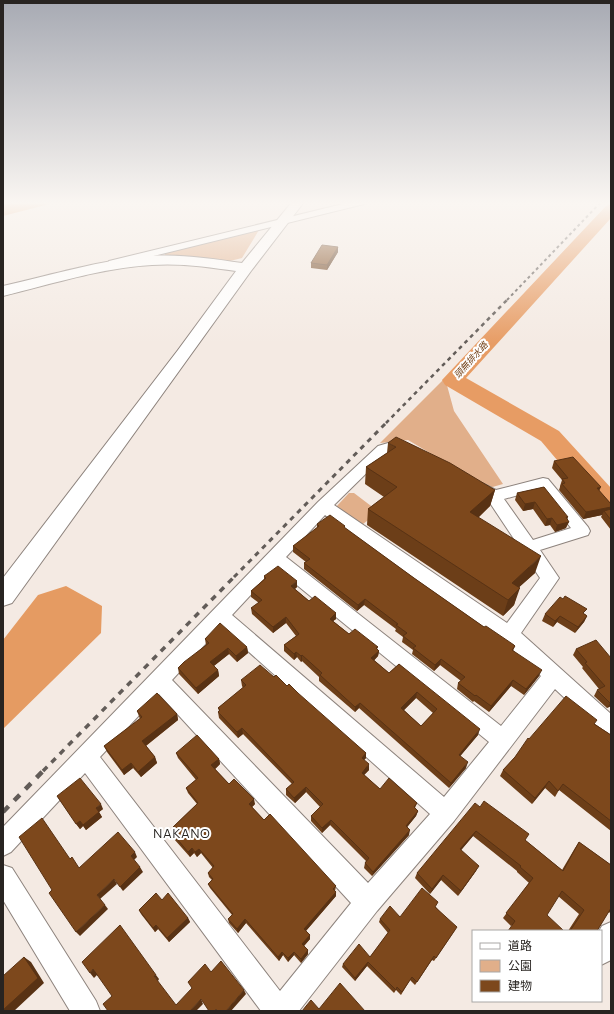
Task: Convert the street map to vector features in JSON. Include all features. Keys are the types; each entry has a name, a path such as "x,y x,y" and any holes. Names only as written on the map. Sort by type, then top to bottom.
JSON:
{"street":[{"path":"3,291 166,249"},
{"path":"3,596 261,249"},
{"path":"69,274 126,263 173,260 246,268"},
{"path":"3,844 324,506 383,449 395,446 422,460"},
{"path":"461,479 494,496 550,578 509,634"},
{"path":"494,496 543,483 582,531 529,547"},
{"path":"324,506 462,603 509,634 611,728"},
{"path":"275,557 503,740"},
{"path":"220,615 446,814"},
{"path":"282,1011 368,902 446,814 554,675"},
{"path":"159,680 368,902"},
{"path":"86,756 278,1011"},
{"path":"3,877 83,1010"},
{"path":"602,950 611,935"}],"green space":[{"path":"176,249 247,249 242,258 226,262 165,257 165,252"},
{"path":"445,378 454,411 503,484 489,488 408,440 380,443"},
{"path":"349,493 354,493 379,512 359,527 336,507"}],"shaded area":[{"path":"66,586 102,606 101,633 3,729 3,640 38,595"}],"building":[{"path":"319,249 337,249 327,265 311,263"},
{"path":"396,437 450,463 495,490 470,512 541,556 512,583 520,588 508,600 368,509 397,487 366,467 396,447 388,443"},
{"path":"573,457 601,487 597,488 611,504 611,507 586,512 562,484 565,483 562,479 568,478 554,461"},
{"path":"544,487 568,517 566,517 569,522 557,525 552,518 547,519 535,502 525,504 517,493"},
{"path":"611,509 611,520 604,511"},
{"path":"330,515 414,578 484,627 486,626 514,645 515,646 512,650 542,670 526,689 513,680 491,706 476,695 475,696 458,683 465,677 441,659 435,665 413,648 416,646 403,636 407,633 396,625 398,624 365,599 358,605 304,563 310,559 293,546 319,526 317,524"},
{"path":"278,566 297,581 291,586 309,601 315,596 336,613 330,619 349,634 355,629 378,647 376,648 379,651 371,658 389,673 399,664 480,729 459,755 468,762 451,783 360,703 355,707 320,675 322,673 302,655 301,656 296,652 294,654 284,645 299,634 286,617 273,627 251,608 262,600 251,591 266,578 264,576","holes":["417,692 437,709 421,726 401,708"]},
{"path":"565,596 587,609 583,613 587,616 578,627 560,616 555,621 545,614 560,597 563,599"},
{"path":"220,623 247,647 236,656 228,648 210,662 218,670 196,688 178,668 209,643 205,639"},
{"path":"596,640 611,658 610,703 597,690 605,686 585,663 587,662 576,649"},
{"path":"260,665 274,677 276,675 287,686 289,684 366,753 362,758 369,764 362,773 380,789 389,778 417,803 414,807 418,811 406,826 410,830 373,872 365,863 369,858 331,820 322,828 311,816 323,804 306,787 294,798 286,789 294,782 242,728 237,732 218,712 220,710 218,708 246,685 241,680"},
{"path":"157,693 177,714 142,741 155,757 138,772 131,763 122,770 104,746 142,717 137,711"},
{"path":"566,696 597,720 594,724 611,735 611,821 563,784 558,791 549,781 535,798 503,770 515,757 528,738 529,739"},
{"path":"197,735 219,759 211,765 229,784 234,779 254,799 249,804 264,820 270,814 336,886 333,889 336,892 304,929 310,935 302,944 308,950 301,959 294,952 288,958 282,952 278,957 245,919 237,929 228,919 233,914 208,884 213,879 208,873 214,866 199,849 195,852 192,848 188,852 173,834 176,831 173,827 198,803 186,788 198,778 176,753"},
{"path":"80,778 101,804 96,808 99,812 83,825 80,821 76,824 57,796"},
{"path":"484,801 529,834 525,840 563,871 579,842 611,865 611,908 598,930 571,930 584,910 562,891 547,915 563,930 509,930 515,921 506,913 533,878 520,867 521,866 476,831 460,849 479,866 461,891 443,875 432,889 417,873 475,803 480,807"},
{"path":"42,818 70,859 72,857 79,868 118,832 135,852 131,856 140,867 120,887 114,879 97,895 105,905 76,932 49,893 52,890 19,837"},
{"path":"422,888 438,902 435,907 457,927 436,958 434,956 417,982 412,977 402,992 397,987 396,990 368,962 355,978 343,964 359,944 370,957 390,930 380,919 390,906 400,917"},
{"path":"156,893 162,900 168,893 188,918 167,938 156,925 153,928 139,910"},
{"path":"120,925 156,975 154,976 176,1005 192,988 188,982 205,964 211,972 221,961 244,990 226,1011 217,1011 216,1009 215,1011 209,1011 201,999 190,1011 108,1011 103,1004 112,996 93,969 90,973 82,962"},
{"path":"24,957 38,978 3,1010 3,976"},
{"path":"340,983 365,1011 302,1011 311,1000 319,1009"}],"waterway":[{"name":"頭無排水路","path":"574,249 453,380 550,436 611,505"}],"railway":[{"path":"507,300 556,249"},
{"path":"386,423 508,299"},
{"path":"234,577 387,422"},
{"path":"43,771 235,576"},
{"path":"3,812 44,770"}],"district":[{"name":"NAKANO","path":"182,833"}]}
